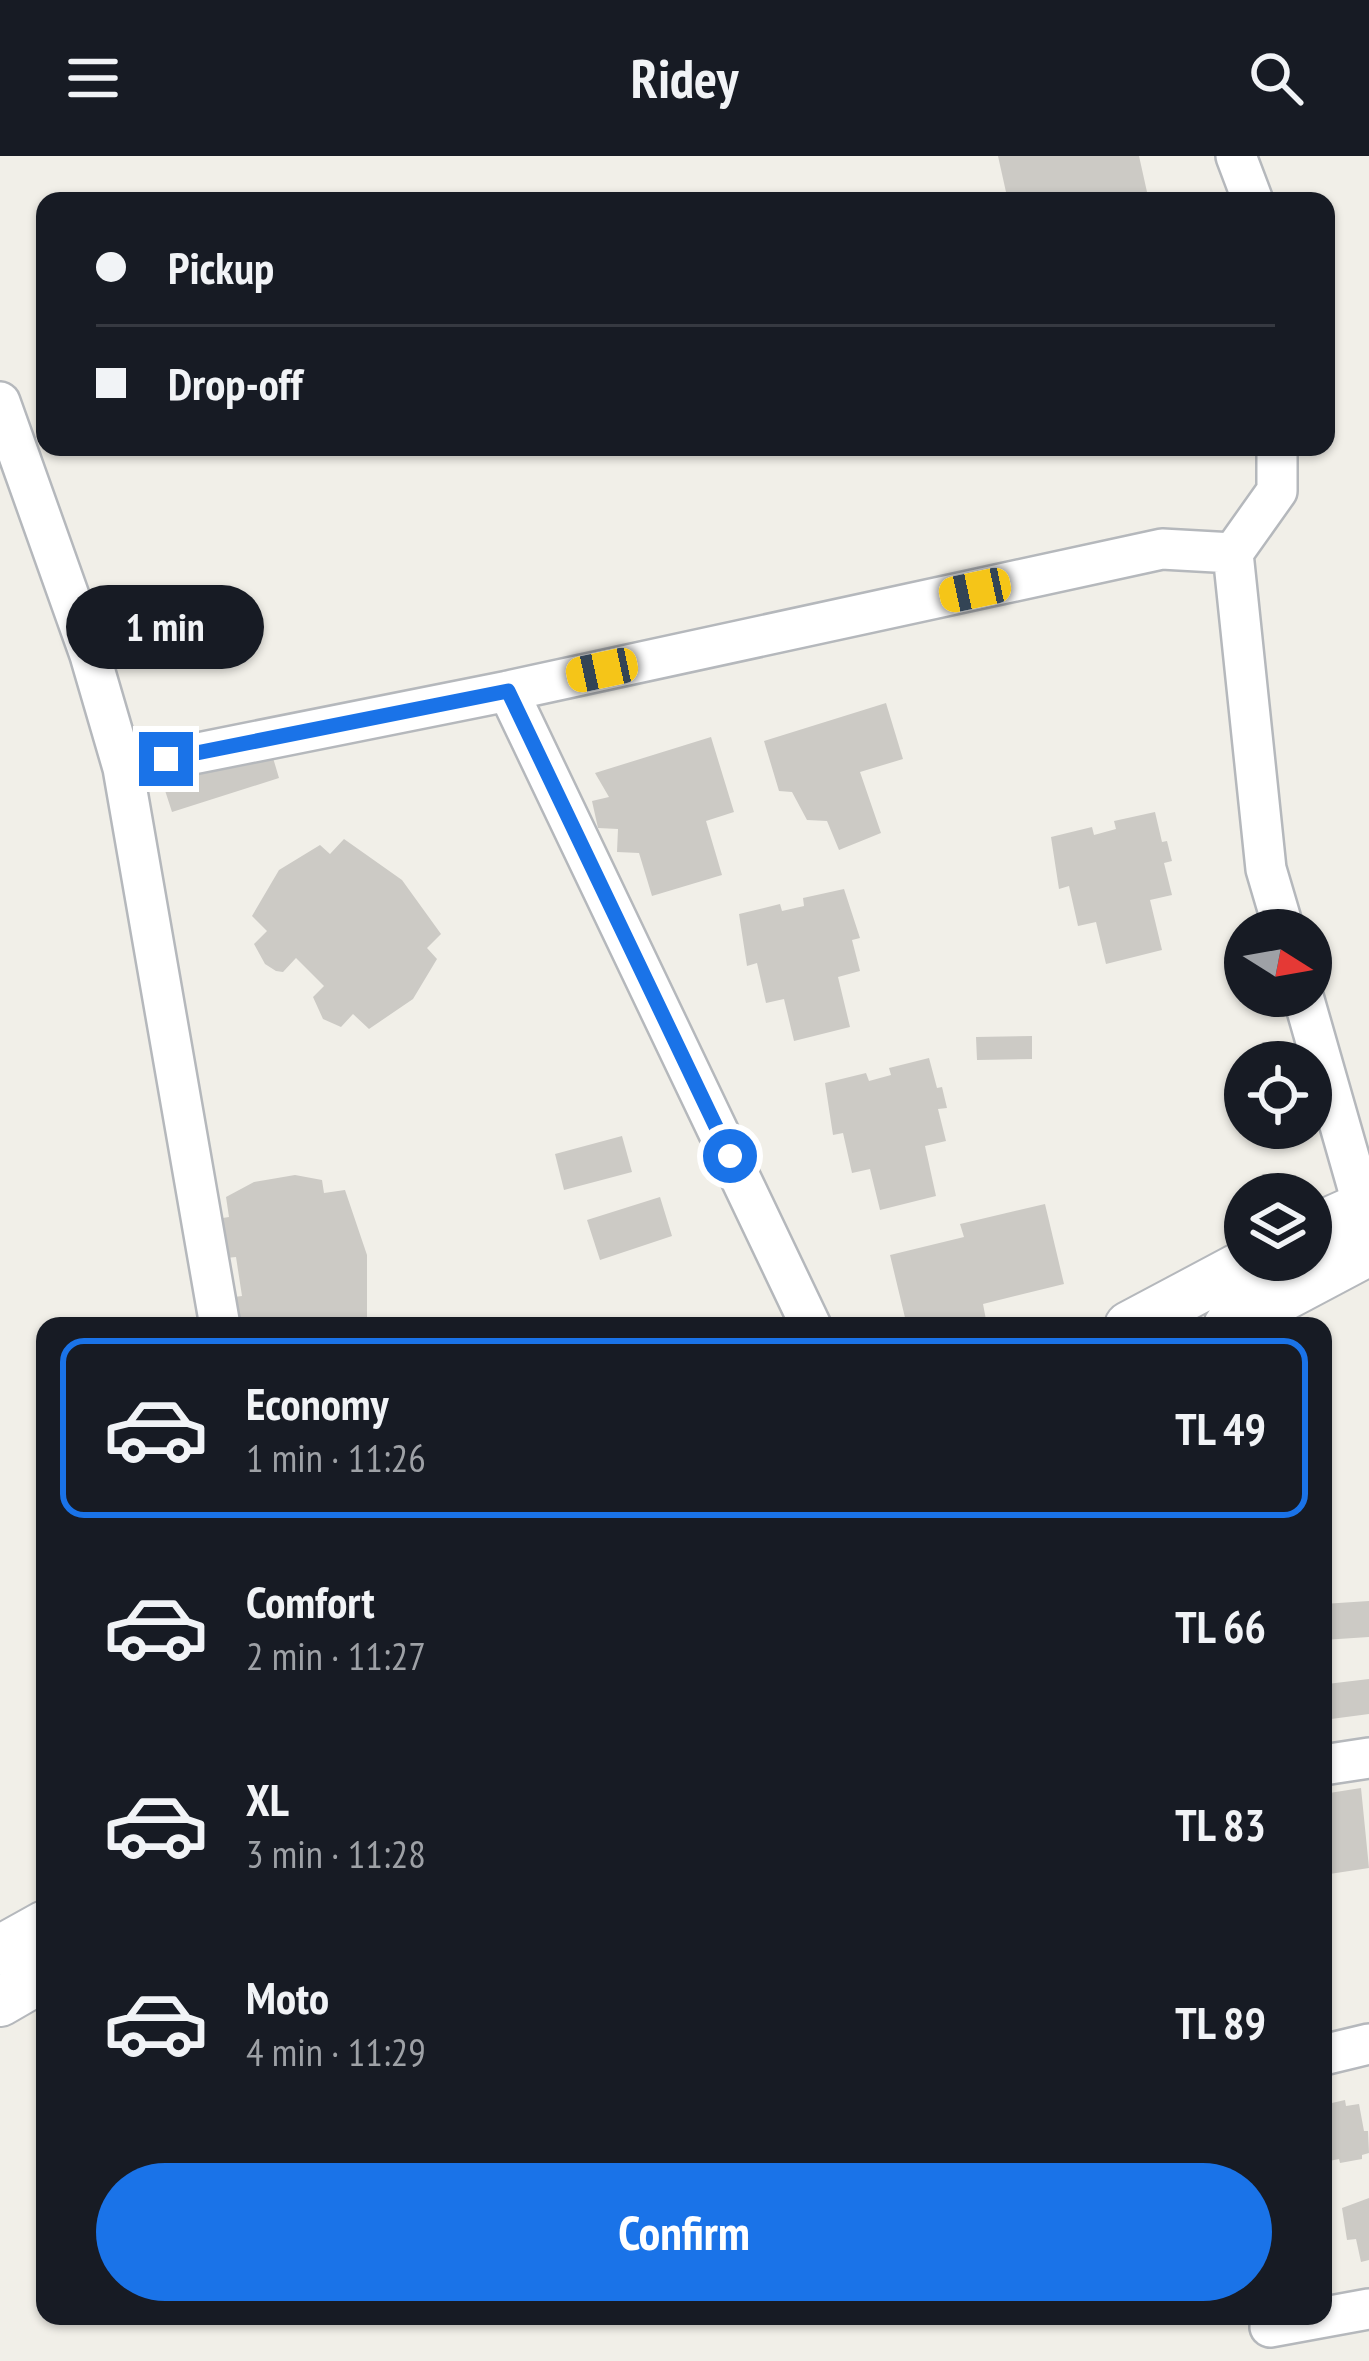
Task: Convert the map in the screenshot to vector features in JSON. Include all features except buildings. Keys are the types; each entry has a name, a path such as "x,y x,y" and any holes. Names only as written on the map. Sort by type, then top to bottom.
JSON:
{"street":[{"path":"1236,156 1250,192"},
{"path":"0,402 90,655 123,768 218,1317"},
{"path":"1277,456 1276,491 1233,553 1267,869 1278,909"},
{"path":"123,768 508,691 1162,549 1233,553"},
{"path":"508,691 807,1317"},
{"path":"1309,1017 1367,1220"},
{"path":"1332,1226 1367,1220"},
{"path":"1240,1317 1367,1220"},
{"path":"1146,1317 1224,1275"},
{"path":"1332,1764 1369,1758"},
{"path":"0,1950 36,1930"},
{"path":"0,2002 36,1981"},
{"path":"1332,2053 1369,2044"},
{"path":"1332,2318 1369,2308"},
{"path":"1272,2335 1308,2325"}],"route":[{"path":"166,759 508,691 730,1156"}]}
